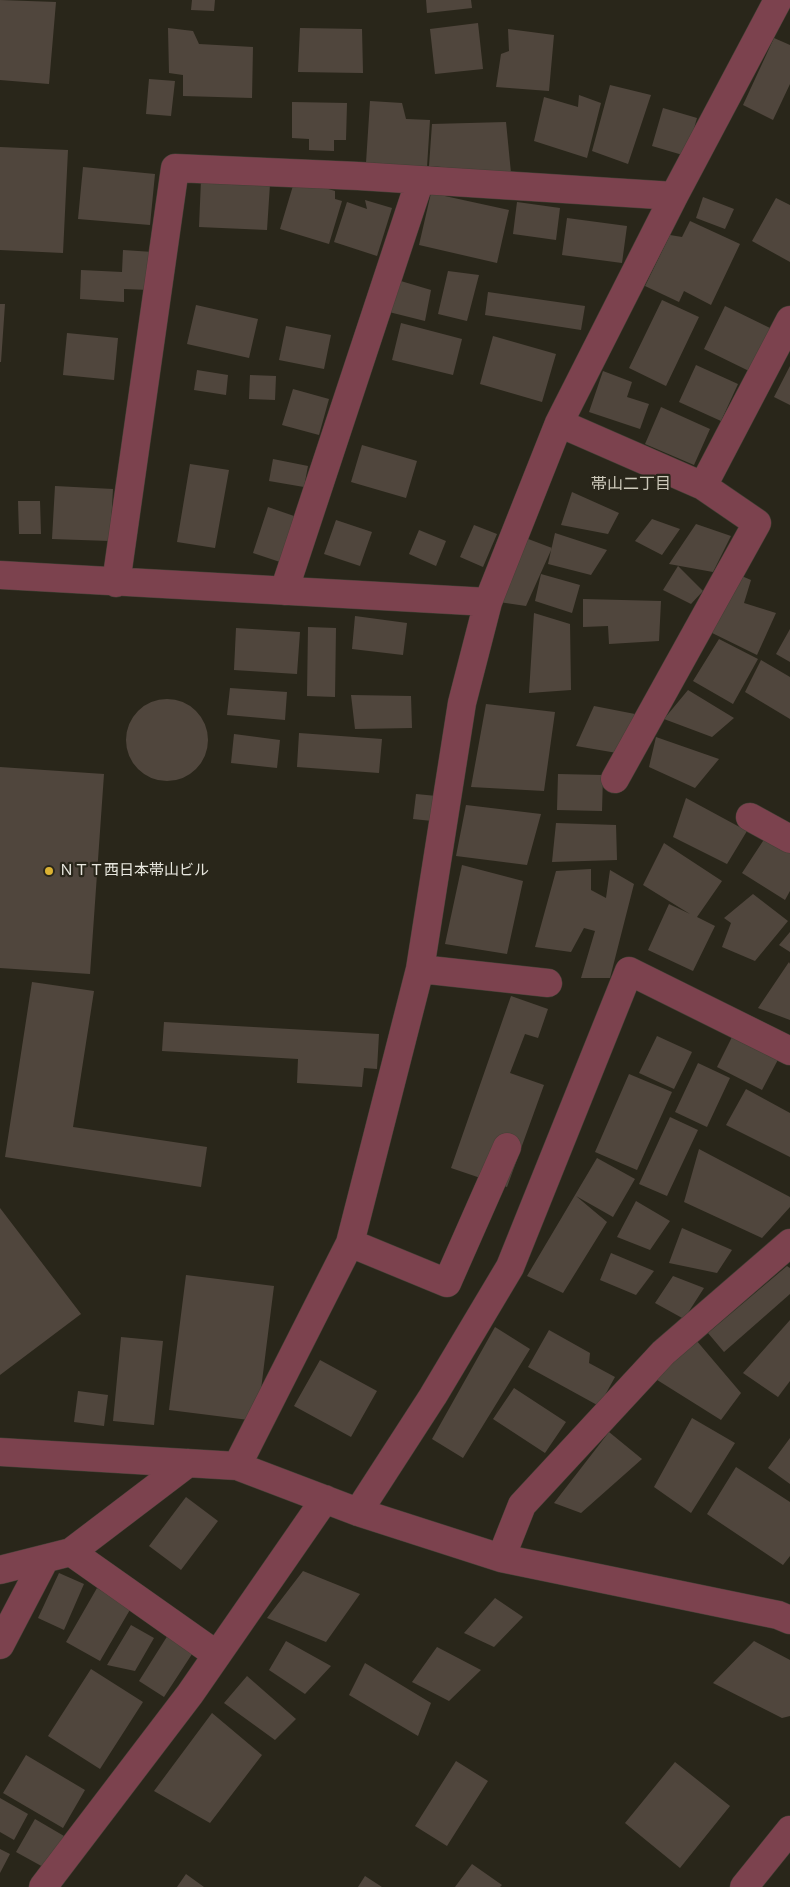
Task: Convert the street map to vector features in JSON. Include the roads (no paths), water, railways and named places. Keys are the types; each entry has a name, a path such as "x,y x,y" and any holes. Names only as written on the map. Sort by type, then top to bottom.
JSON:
{"street":[{"path":"237,1466 350,1243 420,969 462,703 488,602 559,423 674,196 778,0"},
{"path":"116,583 175,168 420,180 674,196"},
{"path":"284,591 420,180"},
{"path":"703,486 790,320"},
{"path":"559,423 703,486 757,523 614,779"},
{"path":"0,575 116,583 488,602"},
{"path":"750,818 790,839"},
{"path":"420,969 548,983"},
{"path":"358,1512 433,1396 510,1267 629,971 790,1051"},
{"path":"350,1243 447,1283 507,1147"},
{"path":"500,1558 522,1505 663,1353 790,1243"},
{"path":"0,1452 237,1466 358,1512 500,1558 778,1615 790,1620"},
{"path":"0,1570 71,1552 188,1463"},
{"path":"43,1887 190,1694 325,1499"},
{"path":"71,1552 217,1655"},
{"path":"0,1645 44,1559"},
{"path":"744,1887 790,1830"}],"place":[{"name":"ＮＴＴ西日本帯山ビル","path":"49,871"}],"district":[{"name":"帯山二丁目","path":"631,485"}]}
